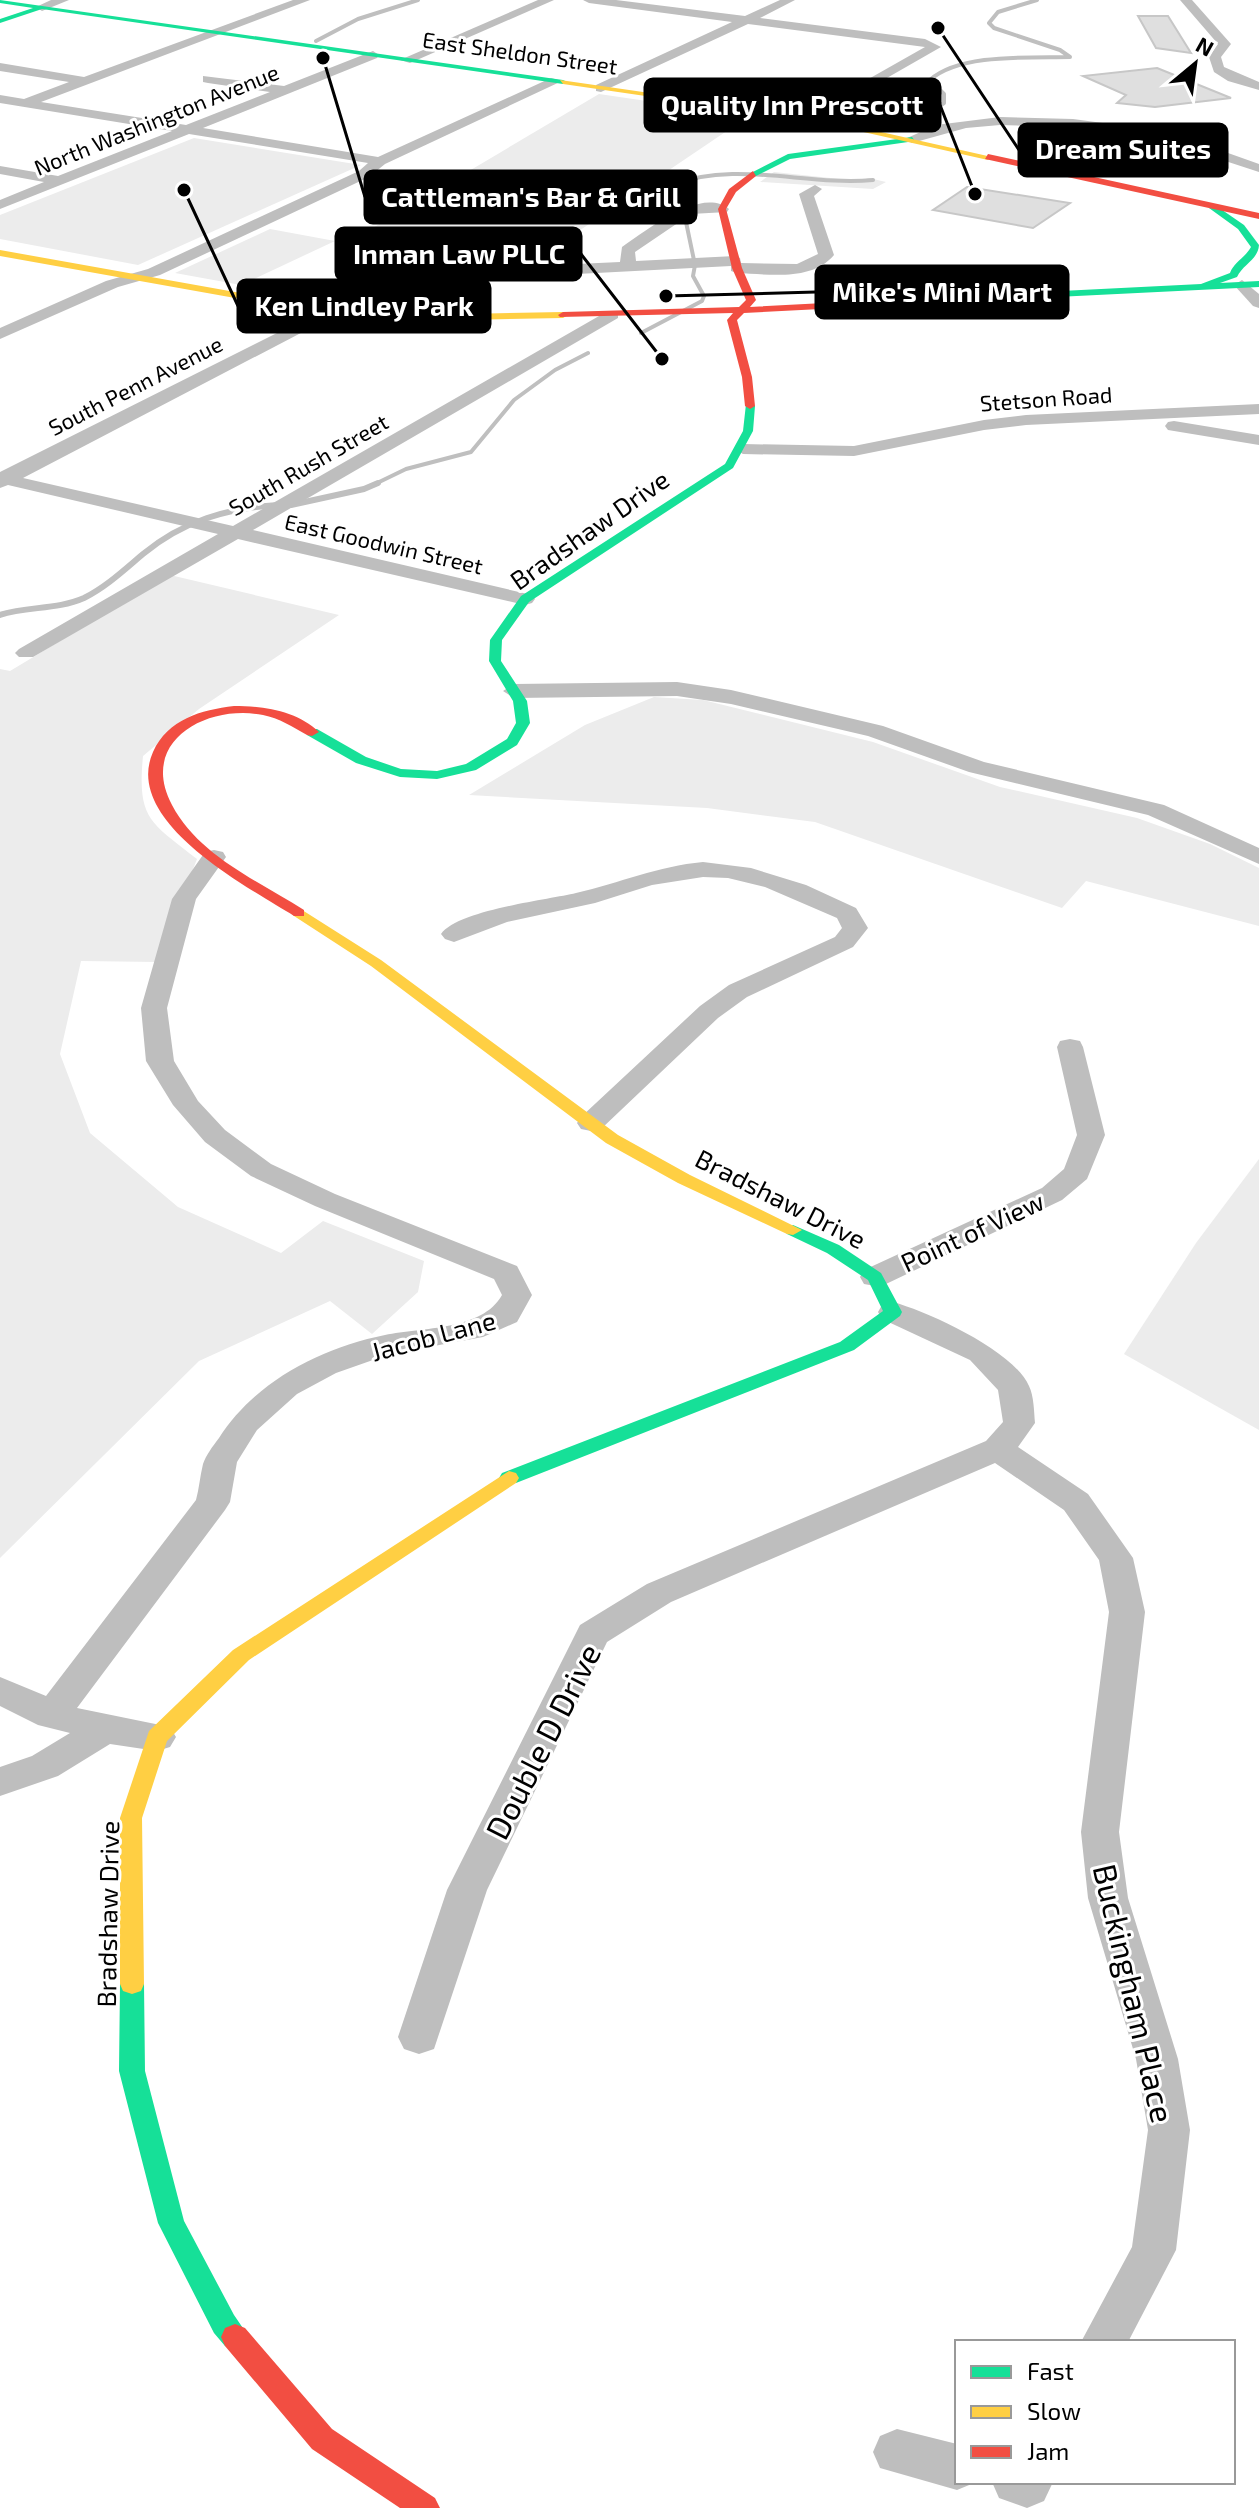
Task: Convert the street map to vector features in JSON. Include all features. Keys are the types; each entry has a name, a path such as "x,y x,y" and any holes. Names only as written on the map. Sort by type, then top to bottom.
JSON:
{"street":[{"path":"0,21 63,0"},
{"path":"0,112 304,0"},
{"path":"406,60 548,0"},
{"path":"589,0 925,43 935,47 810,118"},
{"path":"601,88 789,0"},
{"path":"1186,0 1225,44 1215,57 1218,69 1233,78 1259,86"},
{"name":"East Sheldon Street","path":"0,1 810,118 1259,213"},
{"name":"North Washington Avenue","path":"0,205 373,55"},
{"path":"0,67 86,81"},
{"path":"208,79 286,90"},
{"path":"0,334 129,278 154,272 364,174 380,161 556,81"},
{"path":"0,99 380,161"},
{"path":"743,449 753,414 732,320 751,300 736,264 722,209 730,192 769,164 812,152 912,139 1030,130 1155,141 1230,167 1259,171"},
{"path":"0,170 60,181"},
{"path":"577,269 736,264 807,267 820,262 826,255 806,194 815,189"},
{"name":"East Sheldon Street","path":"1171,194 1212,206 1259,213"},
{"path":"1203,286 1234,275 1237,266 1256,256 1241,227 1212,206"},
{"path":"628,265 627,250 688,210 722,209"},
{"path":"0,253 229,296 335,309 464,317 739,310 1250,284 1259,303"},
{"name":"South Penn Avenue","path":"2,480 335,309"},
{"name":"South Rush Street","path":"26,653 612,315"},
{"name":"Stetson Road","path":"743,449 854,451 984,425 1026,420 1259,409"},
{"path":"1203,412 1219,433"},
{"path":"1146,416 1158,423 1259,440"},
{"name":"Bradshaw Drive","path":"425,2508 322,2439 224,2324 171,2223 132,2071 131,1818 157,1737 241,1655 515,1474 847,1346 893,1312 875,1277 833,1249 684,1179 612,1139 376,963 214,857 185,834 163,802 155,771 156,752 171,734 195,718 225,709 257,710 286,717 361,760 400,773 437,775 471,767 512,742 523,723 520,701 495,661 496,640 525,599 729,466 743,449"},
{"name":"East Goodwin Street","path":"2,480 525,599"},
{"path":"514,691 677,689 731,697 875,731 977,767 1156,810 1259,857"},
{"name":"Jacob Lane","path":"51,1715 175,1556 213,1502 220,1462 245,1423 286,1387 325,1366 384,1345 472,1330 506,1315 517,1295 506,1273 325,1200 261,1170 215,1136 187,1105 160,1061 154,1008 184,899 214,857"},
{"path":"454,934 472,924 500,916 587,898 649,877 688,870 722,869 769,878 847,913 855,928 844,942 738,991 709,1012 591,1123"},
{"name":"Point of View","path":"875,1277 1052,1194 1077,1173 1091,1135 1070,1047"},
{"path":"893,1312 981,1353 1014,1387 1019,1423 998,1449"},
{"name":"Buckingham Place","path":"998,1449 1076,1502 1116,1558 1127,1612 1100,1832 1108,1898 1157,2059 1169,2130 1154,2250 1105,2340"},
{"name":"Double D Drive","path":"419,2037 467,1890 593,1634 659,1593 998,1449"},
{"path":"0,1690 51,1715 102,1731 157,1737"},
{"path":"0,1782 45,1766 102,1731"},
{"path":"897,2452 955,2466"}],"shaded area":[{"path":"599,94 749,116 527,266 349,242"},
{"path":"194,138 361,165 138,265 0,239 0,215"},
{"path":"774,172 859,181 869,178 886,182 873,189 760,182"},
{"path":"270,229 335,241 241,285 175,273"},
{"path":"170,575 339,615 199,709 143,756 142,793 150,817 197,859 157,962 81,961 60,1054 90,1133 178,1207 281,1253 323,1221 424,1261 418,1292 372,1334 330,1301 199,1361 0,1558 0,669 10,671"},
{"path":"654,697 703,700 873,742 1000,787 1137,818 1210,844 1259,868 1259,926 1086,881 1062,908 815,822 707,808 469,795 585,725"},
{"path":"1259,1159 1259,1430 1124,1354 1196,1243"}],"building":[{"path":"1138,16 1168,16 1191,53 1156,48"},
{"path":"1157,68 1231,98 1155,107 1117,103 1126,95 1083,76"},
{"path":"967,187 1070,203 1033,228 933,210"}],"waterway":[{"path":"316,41 358,19 418,0"},
{"path":"916,122 944,103 944,94 930,80 943,71 977,61 1070,57 1060,50 994,28 989,23 998,12 1037,0"},
{"path":"641,333 702,301 704,296 693,276 695,265 686,222 669,193 671,185 696,178 746,174 822,180 873,180"},
{"path":"373,485 406,469 471,452 514,400 555,370 588,353"},
{"path":"291,505 378,483"},
{"path":"0,615 84,598 158,543 190,525 223,513 278,505"}],"traffic: fast":[{"path":"0,1 563,82"},
{"path":"0,21 42,7"},
{"path":"753,174 788,157 912,139"},
{"path":"1205,285 1234,275 1237,266 1248,260 1256,247 1241,227 1212,206"},
{"path":"958,299 1259,284"},
{"path":"312,732 361,760 400,773 437,775 471,767 512,742 523,723 520,701 495,661 496,640 525,599 729,466 748,431 750,406"},
{"path":"509,1478 847,1346 893,1312 875,1277 833,1249 793,1230"},
{"path":"132,1984 132,2071 171,2223 224,2324 235,2337"}],"traffic: slow":[{"path":"563,82 810,118 988,157"},
{"path":"0,253 285,304 464,317 563,315"},
{"path":"299,913 376,963 612,1139 684,1179 793,1230"},
{"path":"132,1984 131,1818 157,1737 241,1655 509,1478"}],"traffic: jam":[{"path":"988,157 1259,216"},
{"path":"750,406 747,377 732,320 751,300 737,268 722,209 732,191 753,174"},
{"path":"563,315 724,311 958,299"},
{"path":"299,913 223,866 188,837 163,802 156,779 157,759 164,743 177,729 193,719 213,713 263,711 312,732"},
{"path":"235,2337 322,2439 425,2508"}],"place":[{"name":"Dream Suites","path":"938,28"},
{"name":"Cattleman's Bar & Grill","path":"323,58"},
{"name":"Ken Lindley Park","path":"184,190"},
{"name":"Quality Inn Prescott","path":"975,194"},
{"name":"Mike's Mini Mart","path":"666,296"},
{"name":"Inman Law PLLC","path":"662,359"}]}
